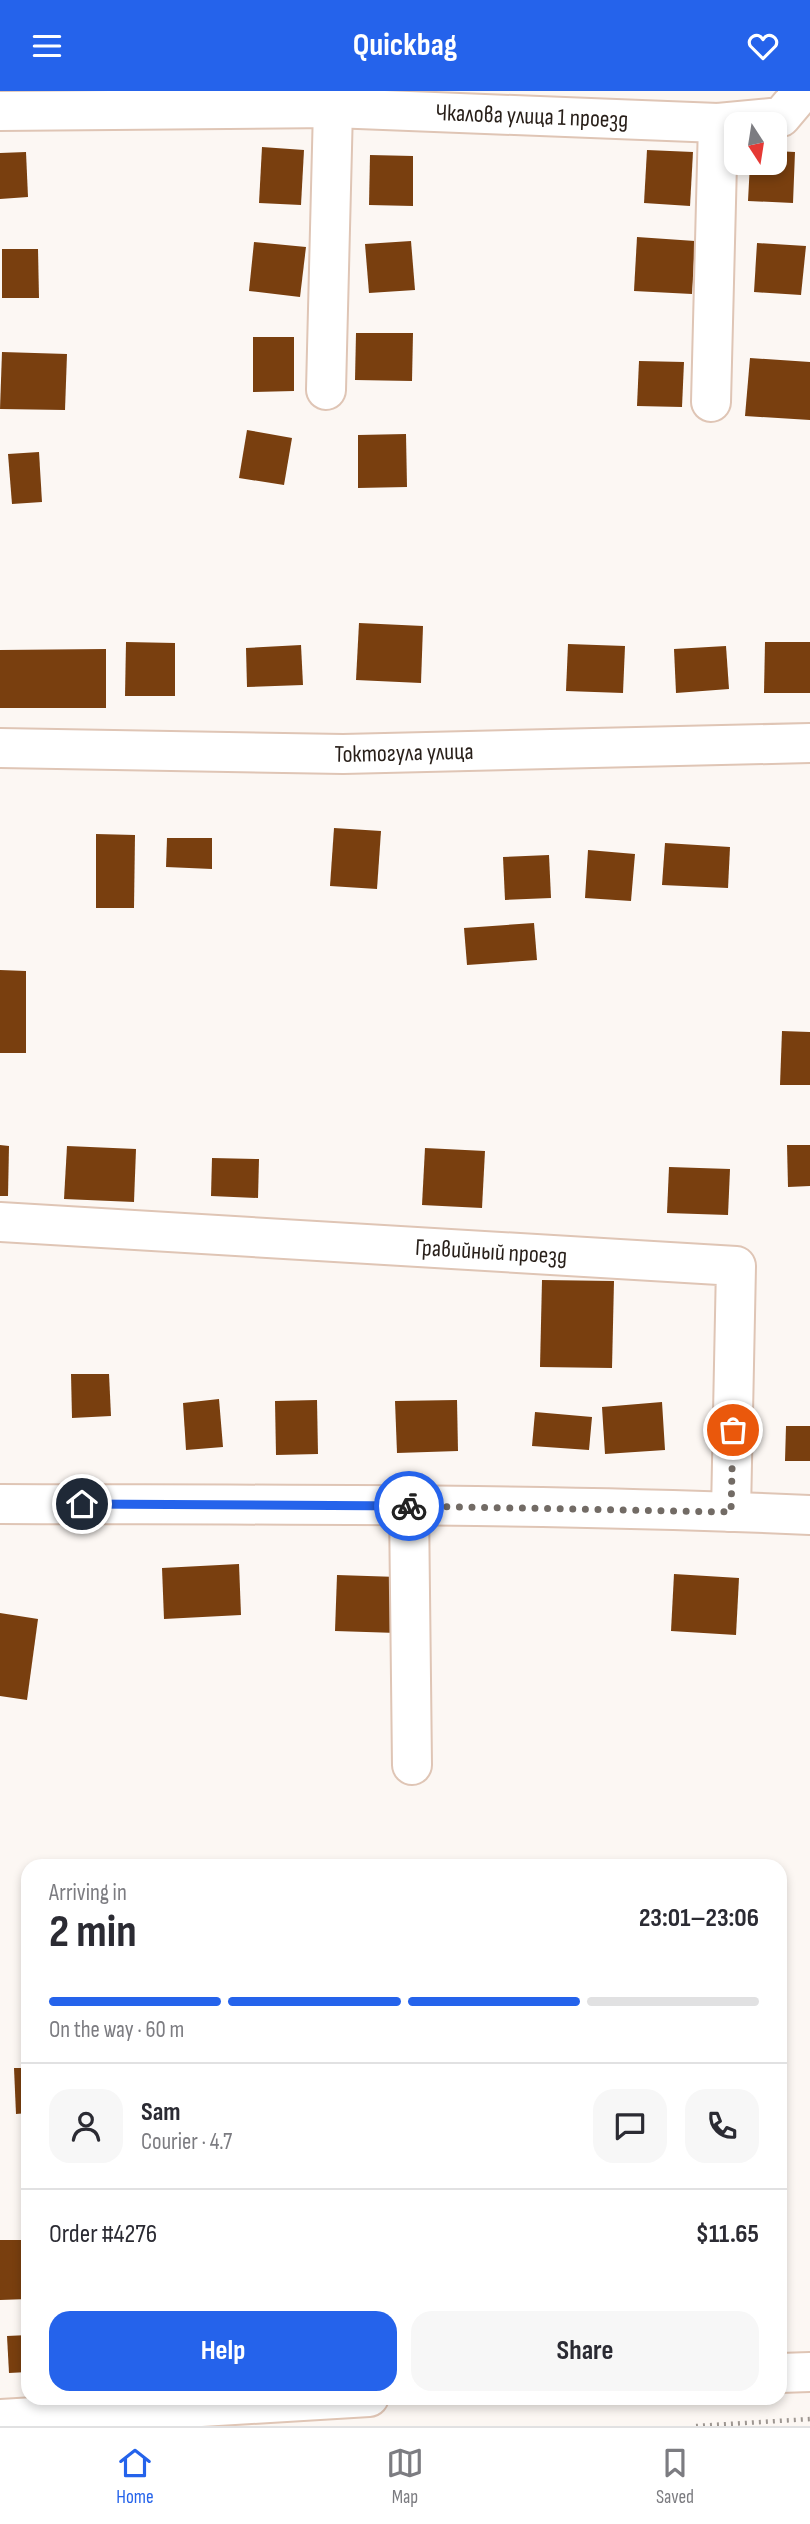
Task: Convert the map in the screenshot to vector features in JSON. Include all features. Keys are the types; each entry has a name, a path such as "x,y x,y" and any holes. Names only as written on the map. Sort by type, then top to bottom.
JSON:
{"street":[{"name":"Чкалова улица 1 проезд","path":"0,111 333,108 718,123 781,117 797,98 797,91"},
{"path":"326,390 333,108"},
{"path":"711,402 718,123"},
{"name":"Токтогула улица","path":"0,748 343,754 810,743"},
{"name":"Гравийный проезд","path":"0,1222 736,1266 731,1512"},
{"path":"0,1504 409,1506 810,1515"},
{"path":"409,1506 412,1765"},
{"path":"787,2373 810,2372"},
{"path":"0,2419 235,2405"}],"path":[{"path":"696,2426 810,2419"}],"building":[{"path":"262,147 304,150 301,205 259,203"},
{"path":"647,150 693,152 690,206 644,203"},
{"path":"26,152 28,197 0,199 0,153"},
{"path":"788,152 795,152 793,203 748,201 749,175 788,175"},
{"path":"370,155 413,156 413,206 369,205"},
{"path":"637,237 695,241 692,294 634,291"},
{"path":"411,241 415,290 369,293 365,244"},
{"path":"254,242 306,247 300,297 249,291"},
{"path":"757,243 806,246 801,295 754,292"},
{"path":"2,249 38,249 39,298 2,298"},
{"path":"356,333 413,333 412,381 355,380"},
{"path":"253,337 294,337 294,391 253,392"},
{"path":"2,352 67,354 65,410 0,409"},
{"path":"750,358 810,362 810,420 745,416"},
{"path":"639,361 684,362 682,407 637,406"},
{"path":"247,430 292,438 284,485 239,478"},
{"path":"406,434 407,487 358,488 358,435"},
{"path":"39,452 42,502 12,504 8,454"},
{"path":"359,623 423,626 421,683 356,680"},
{"path":"126,642 175,643 175,696 125,696"},
{"path":"765,642 810,642 810,693 764,693"},
{"path":"568,644 625,646 623,693 566,691"},
{"path":"301,645 303,685 247,687 246,648"},
{"path":"726,646 729,689 676,693 674,649"},
{"path":"106,649 106,708 0,708 0,650"},
{"path":"334,828 381,831 377,889 330,886"},
{"path":"96,834 135,835 134,908 96,908"},
{"path":"167,838 212,838 212,869 166,867"},
{"path":"665,843 730,847 728,888 662,885"},
{"path":"588,850 635,854 631,901 585,898"},
{"path":"549,855 551,898 505,900 503,857"},
{"path":"534,923 537,960 467,965 464,928"},
{"path":"0,970 26,971 26,1053 0,1053"},
{"path":"782,1031 810,1032 810,1085 780,1085"},
{"path":"0,1145 9,1146 8,1196 0,1196"},
{"path":"787,1145 810,1145 810,1186 788,1187"},
{"path":"67,1146 136,1149 134,1202 64,1199"},
{"path":"425,1148 485,1151 482,1208 422,1205"},
{"path":"212,1158 259,1159 258,1198 211,1196"},
{"path":"669,1167 730,1169 728,1215 667,1213"},
{"path":"542,1280 614,1281 612,1368 540,1367"},
{"path":"71,1374 109,1374 111,1416 72,1418"},
{"path":"219,1399 223,1447 186,1450 183,1403"},
{"path":"317,1400 318,1454 276,1455 275,1401"},
{"path":"457,1400 458,1451 397,1453 395,1401"},
{"path":"662,1402 665,1450 605,1454 602,1407"},
{"path":"535,1412 592,1417 589,1450 532,1446"},
{"path":"786,1426 810,1426 810,1461 785,1461"},
{"path":"239,1564 241,1615 164,1619 162,1568"},
{"path":"674,1574 739,1578 736,1635 671,1631"},
{"path":"337,1575 398,1577 397,1633 335,1631"},
{"path":"0,1613 38,1619 27,1700 0,1696"},
{"path":"14,2068 21,2068 21,2114 16,2114"},
{"path":"0,2240 21,2240 21,2299 0,2300"},
{"path":"21,2335 21,2372 9,2373 7,2336"}],"way so far":[{"path":"409,1506 731,1512 733,1430"}],"route":[{"path":"82,1504 409,1506"}]}
